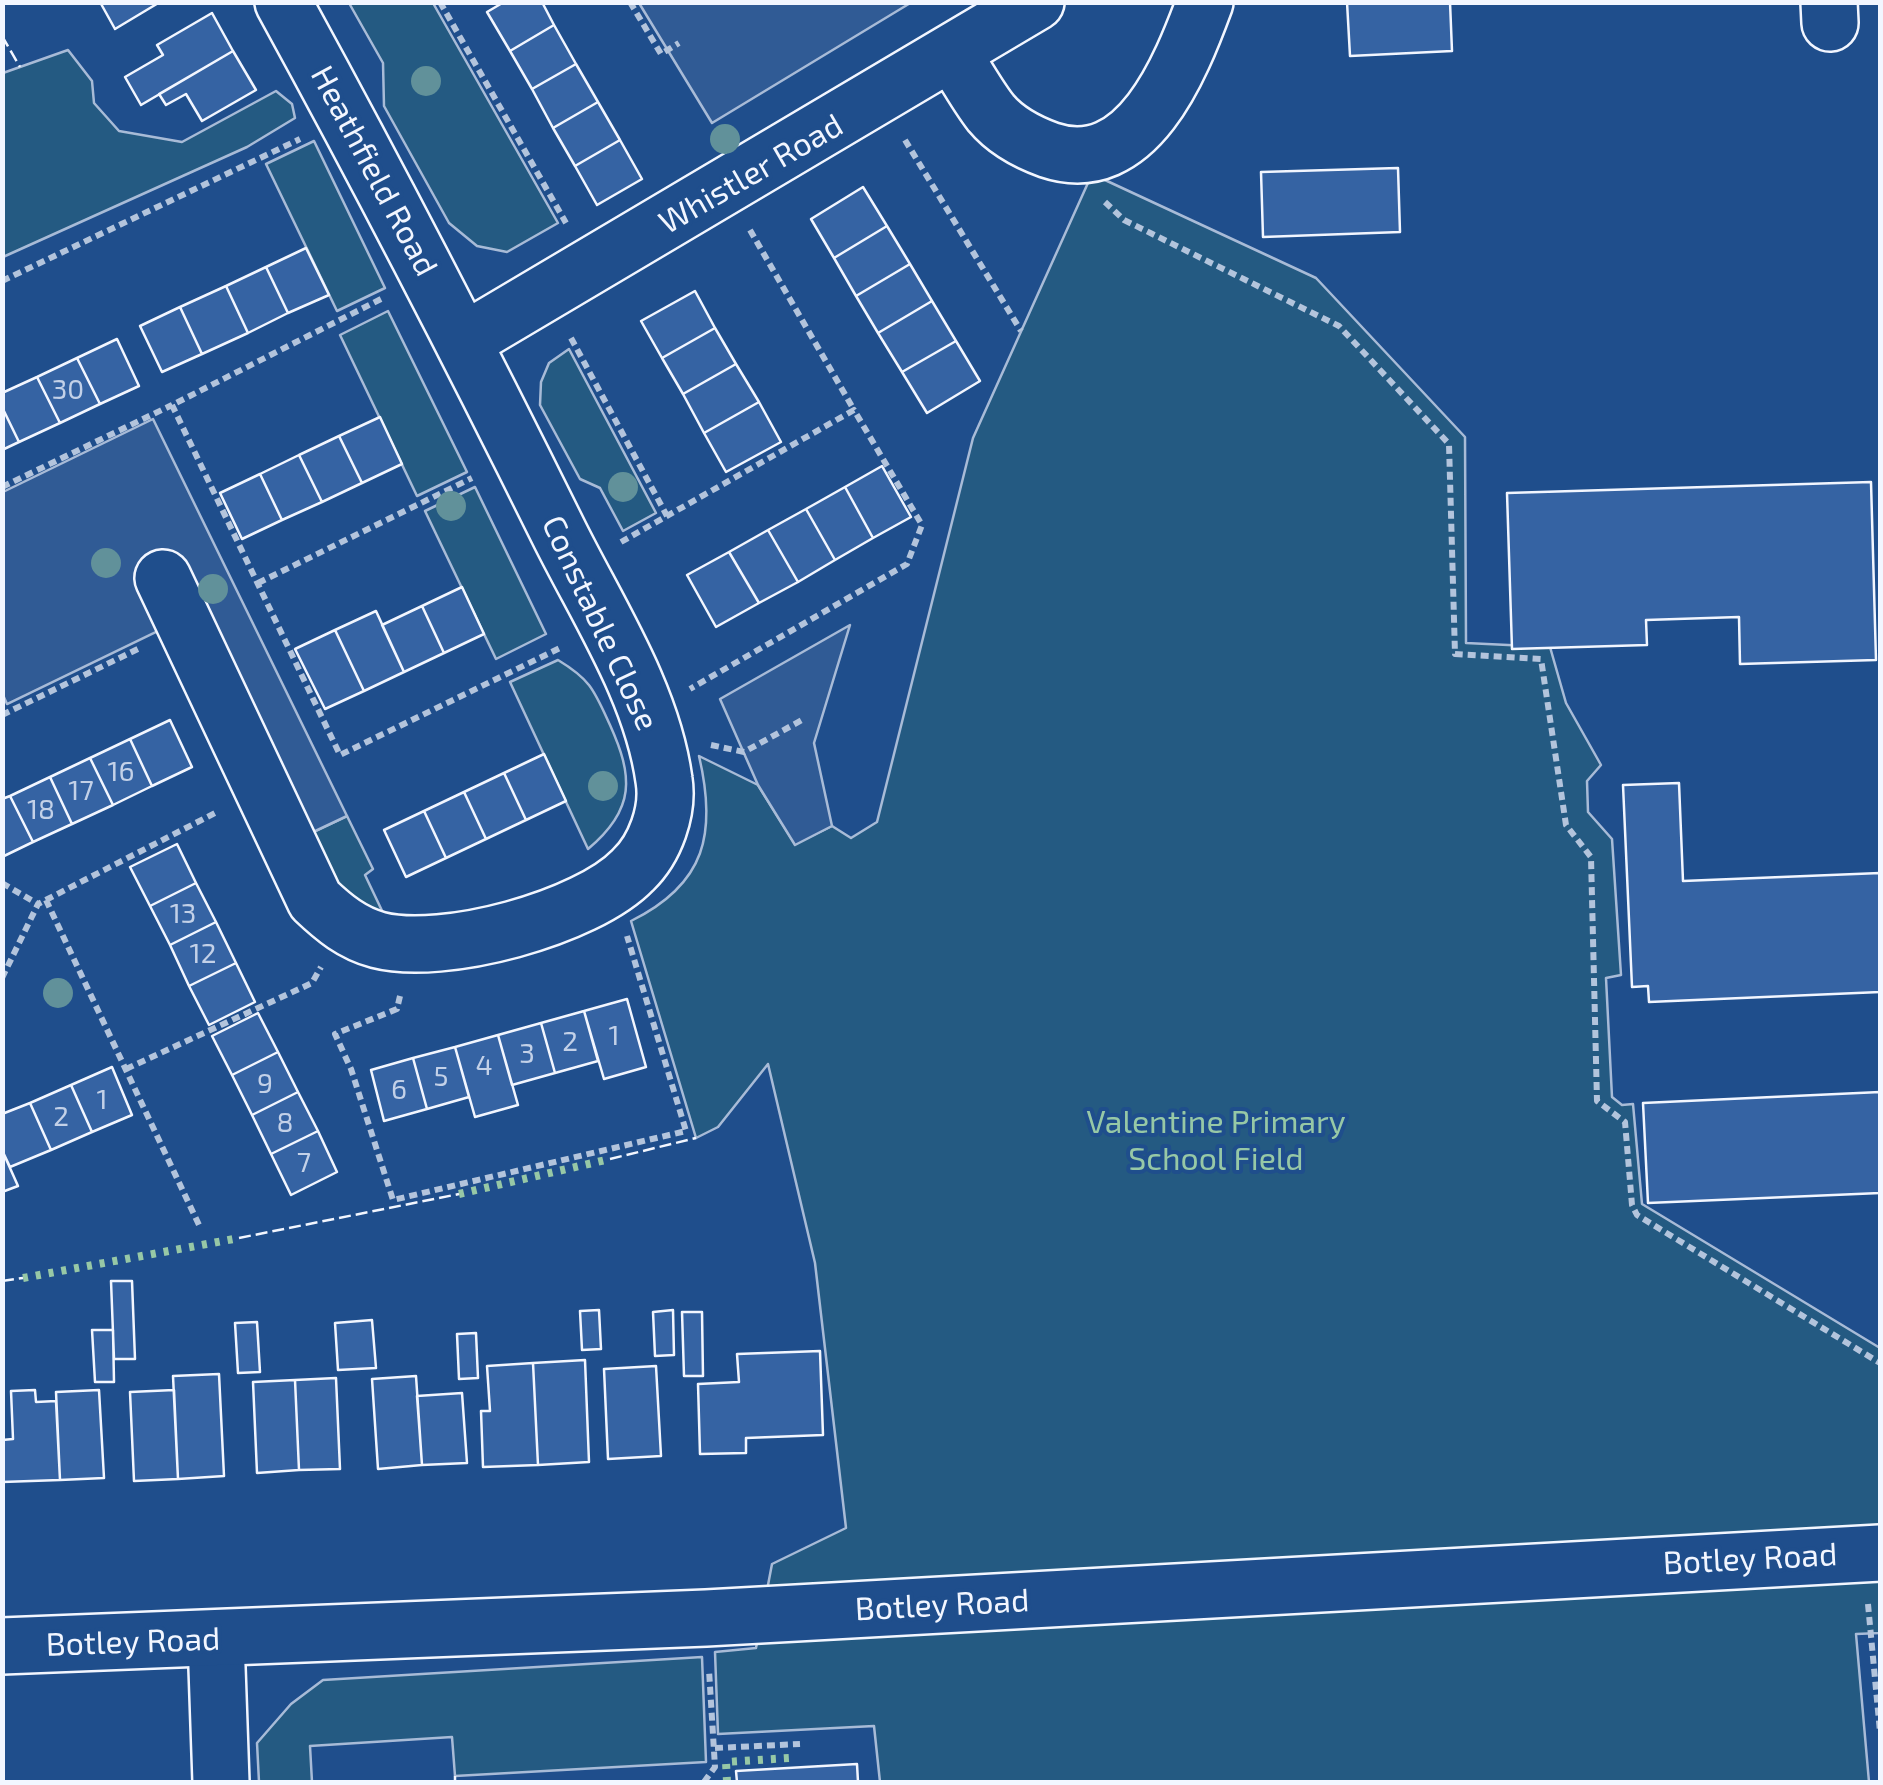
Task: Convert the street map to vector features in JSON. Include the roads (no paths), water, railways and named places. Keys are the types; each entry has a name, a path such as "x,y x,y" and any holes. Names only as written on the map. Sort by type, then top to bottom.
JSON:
{"street":[{"name":"Heathfield Road","path":"282,2 464,341"},
{"name":"Whistler Road","path":"464,341 880,98 1036,2"},
{"path":"953,54 992,115 1024,141 1075,157 1101,151 1134,131 1160,103 1204,2"},
{"name":"Constable Close","path":"174,602 315,900 342,925 376,940 413,945 474,938 572,908 612,888 633,871 653,845 666,785 649,723 606,625 464,341"},
{"name":"Botley Road","path":"2,1646 706,1618 1872,1553"},
{"path":"216,1639 222,1782"}],"park label":[{"name":"Valentine Primary School Field","path":"1216,1140"}]}
